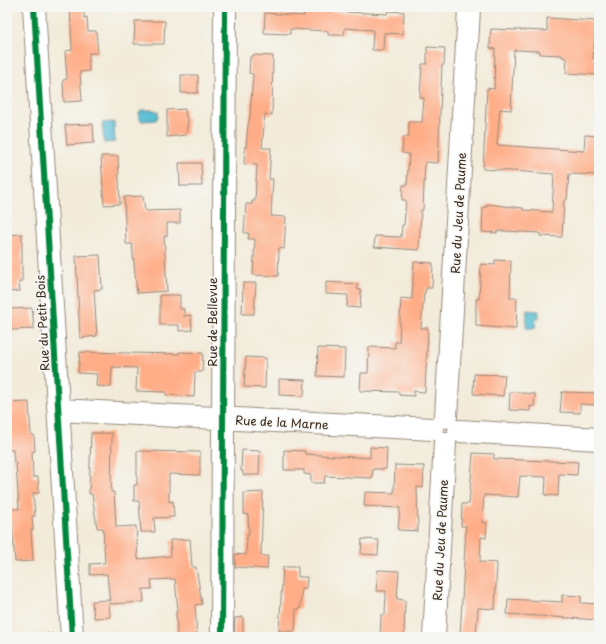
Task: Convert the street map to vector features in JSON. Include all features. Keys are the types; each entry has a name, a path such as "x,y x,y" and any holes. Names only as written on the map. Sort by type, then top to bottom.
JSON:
{"street":[{"name":"Rue du Petit Bois","path":"34,7 59,410 64,612 72,636"},
{"name":"Rue de Bellevue","path":"222,637 225,7"},
{"name":"Rue du Jeu de Paume","path":"434,637 469,8"},
{"name":"Rue de la Marne","path":"59,410 599,439"}],"path":[{"path":"7,634 72,636"}],"water":[{"path":"141,110 155,110 158,112 158,117 156,120 142,121 139,118 139,113"},
{"path":"114,122 115,142 104,143 102,123"},
{"path":"527,310 539,311 539,318 536,318 535,328 526,328"}],"building":[{"path":"70,7 84,7 84,18 87,17 88,31 96,31 98,53 89,53 89,71 80,72 82,101 64,102 63,80 67,79 65,51 72,50"},
{"path":"304,10 387,14 388,11 404,12 403,34 384,33 383,50 372,50 373,30 345,28 344,35 328,35 328,31 290,29 290,34 264,33 265,13 304,16"},
{"path":"547,18 596,21 593,59 599,59 599,75 566,73 567,58 562,57 562,55 540,54 540,51 514,50 511,110 500,109 497,145 584,151 585,135 599,136 599,175 569,174 567,200 564,200 562,237 540,236 540,233 505,231 497,231 497,233 482,232 483,207 487,207 487,204 523,208 523,210 552,212 554,174 483,169 487,88 494,89 495,49 490,48 491,29 547,31"},
{"path":"135,21 165,21 164,44 134,44"},
{"path":"427,47 445,48 444,65 442,65 438,163 425,162 423,210 421,210 419,250 374,247 375,236 401,237 402,225 404,225 406,200 402,200 403,185 407,185 409,154 402,153 403,137 409,137 409,122 422,122 424,98 420,98 422,64 427,64"},
{"path":"253,55 273,56 272,115 265,114 262,148 271,148 269,179 273,179 271,216 286,217 284,249 279,248 278,276 253,275 255,239 248,239 249,233 244,233 246,204 252,204 252,201 255,201 257,165 244,164 253,74 249,73 250,57"},
{"path":"181,75 198,75 198,93 181,93"},
{"path":"185,109 188,120 186,135 167,137 167,110"},
{"path":"93,124 94,143 67,145 65,125"},
{"path":"101,156 118,156 120,204 104,205"},
{"path":"179,163 201,163 202,186 180,186"},
{"path":"143,196 145,211 180,210 180,223 167,223 167,236 164,236 167,291 137,293 132,244 126,244 124,197"},
{"path":"22,234 22,282 19,282 20,291 7,292 7,235"},
{"path":"100,255 102,289 94,290 97,336 80,338 76,256"},
{"path":"495,260 511,261 510,298 517,298 516,329 476,326 476,299 479,299 481,264 495,265"},
{"path":"414,262 433,263 432,288 426,288 424,293 421,328 428,328 425,392 414,391 414,396 399,395 399,392 360,391 361,373 368,373 369,347 395,348 395,342 399,342 401,298 412,299"},
{"path":"326,282 358,284 357,289 361,290 360,308 347,307 348,295 326,294"},
{"path":"243,283 256,283 254,314 242,314"},
{"path":"160,295 180,295 180,309 184,309 184,316 191,315 192,330 179,331 179,325 160,325"},
{"path":"32,308 34,329 11,330 10,309"},
{"path":"318,348 345,349 344,377 317,376"},
{"path":"80,352 203,353 202,372 195,372 194,397 166,395 166,392 136,391 137,368 112,367 111,387 96,386 97,374 78,373"},
{"path":"246,357 266,358 265,388 244,387"},
{"path":"474,374 505,375 503,396 473,394"},
{"path":"279,379 305,380 304,396 279,395"},
{"path":"510,392 535,394 534,407 530,406 530,411 509,410"},
{"path":"562,392 599,393 599,405 580,404 580,413 560,412"},
{"path":"29,402 31,435 34,435 35,451 32,452 33,477 38,477 39,493 33,493 35,516 32,516 33,530 31,530 33,561 15,562 12,523 10,524 9,509 19,509 16,463 14,463 13,450 7,450 7,403"},
{"path":"91,433 112,433 111,492 114,492 116,527 136,526 138,559 171,556 170,540 190,539 192,567 196,567 202,604 195,605 197,637 177,637 176,611 178,611 175,579 151,580 152,589 143,589 144,602 110,604 107,574 90,575 90,564 105,563 103,528 97,528 92,494 89,494"},
{"path":"370,447 387,448 386,469 373,469 372,478 325,476 324,483 311,483 311,475 304,474 304,470 284,470 284,450 305,451 305,454 370,458"},
{"path":"242,450 260,451 259,475 243,475 243,471 241,471"},
{"path":"137,451 200,452 200,475 169,474 169,502 173,501 174,517 154,518 155,532 141,532 139,501 134,501 134,485 137,485"},
{"path":"473,453 494,454 494,459 578,462 577,475 559,474 558,496 545,495 546,477 520,476 518,497 484,495 482,522 487,523 486,538 481,537 480,562 497,563 495,609 478,608 476,637 460,637 466,526 461,526 462,504 469,504"},
{"path":"395,465 424,466 423,488 417,487 418,531 398,530 400,508 364,506 365,492 394,493"},
{"path":"263,492 261,556 268,556 267,569 235,567 235,554 246,555 247,535 249,535 248,515 244,514 244,493"},
{"path":"362,539 379,540 378,555 361,554"},
{"path":"283,567 298,567 298,577 307,577 306,589 302,589 300,609 296,609 295,631 279,631"},
{"path":"378,570 399,571 397,599 405,600 404,637 380,637 381,615 385,615 386,591 376,591"},
{"path":"562,595 581,596 581,603 599,604 599,620 507,614 508,599 562,602"},
{"path":"109,600 110,617 94,618 92,601"},
{"path":"243,617 243,637 234,637 235,618"}],"cycle path":[{"path":"34,7 72,637"},
{"path":"222,637 225,7"}]}
